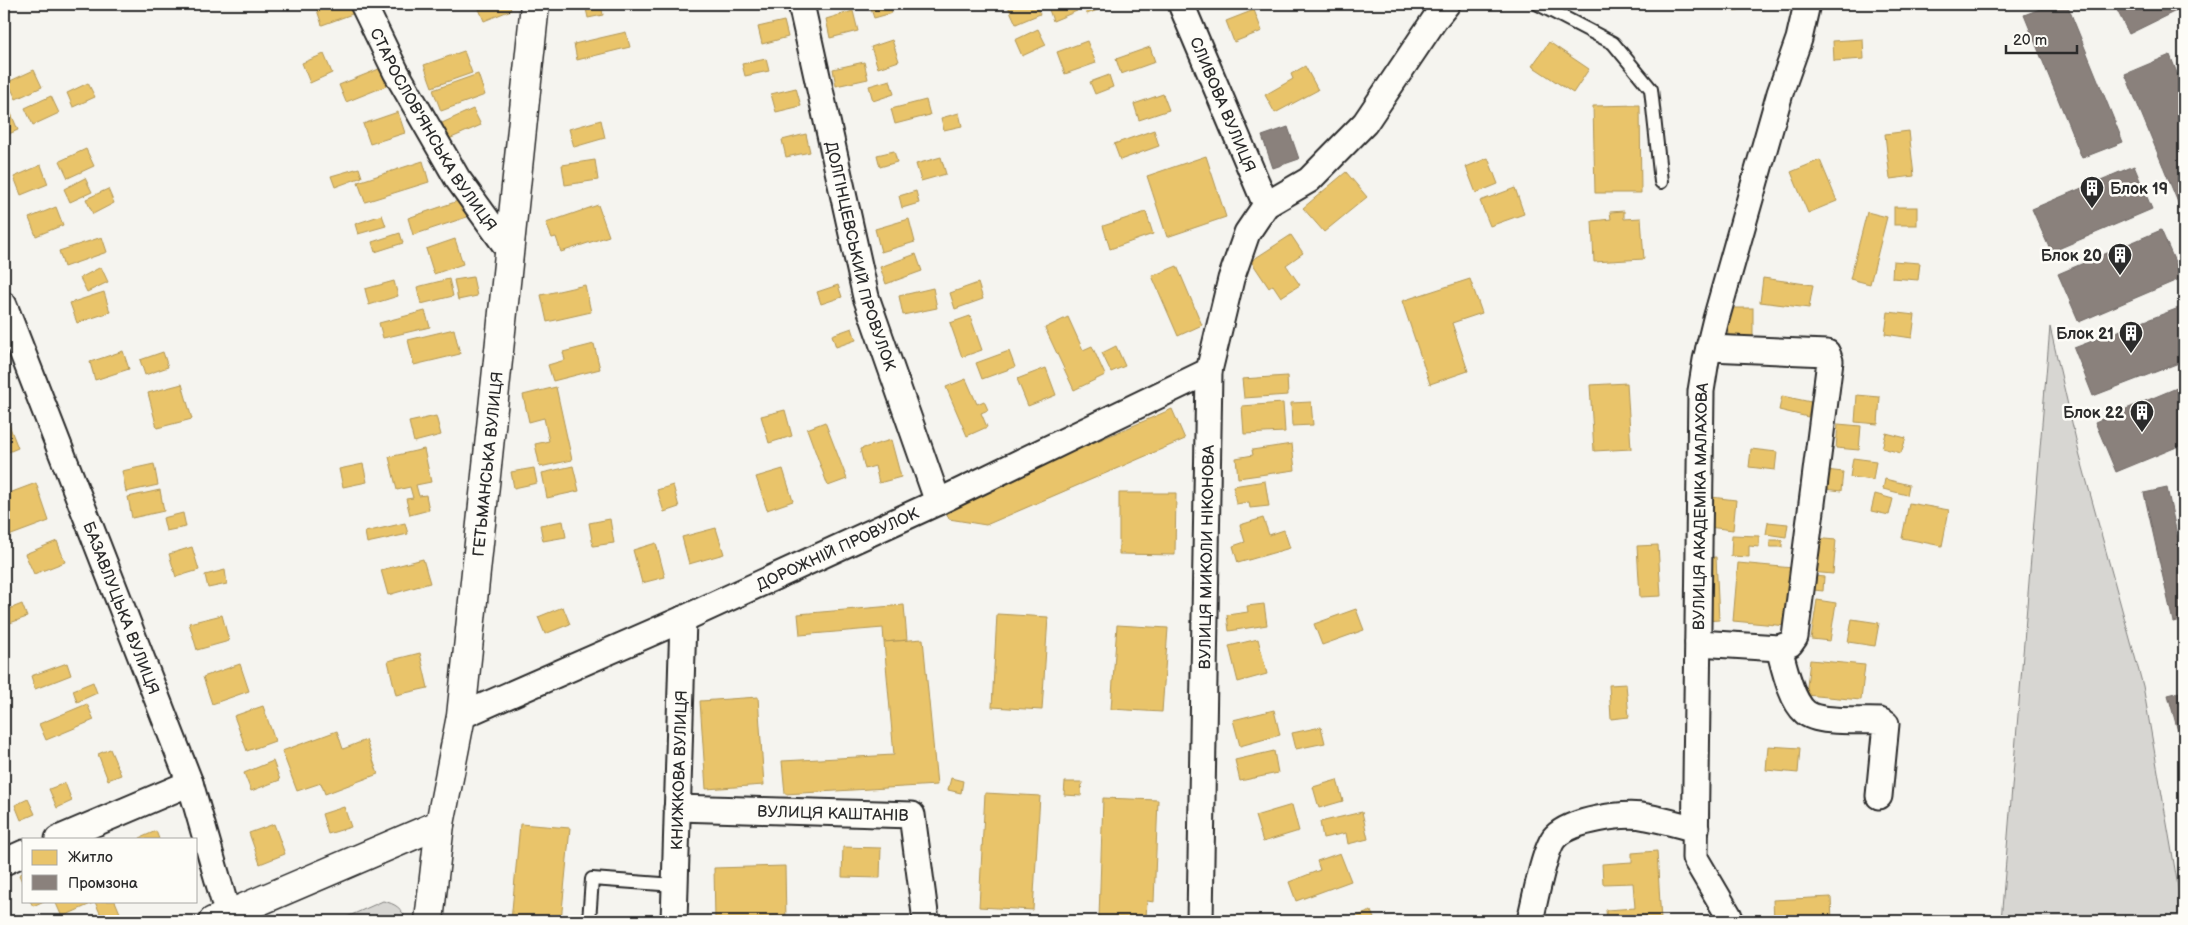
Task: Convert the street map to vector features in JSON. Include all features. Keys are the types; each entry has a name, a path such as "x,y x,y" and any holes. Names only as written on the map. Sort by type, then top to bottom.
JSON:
{"street":[{"name":"СТАРОСЛОВ'ЯНСЬКА ВУЛИЦЯ","path":"363,4 396,72 457,178 508,250"},
{"name":"ГЕТЬМАНСЬКА ВУЛИЦЯ","path":"430,921 440,824 461,716 535,4"},
{"name":"ДОЛГІНЦЕВСЬКИЙ ПРОВУЛОК","path":"800,4 866,296 938,502"},
{"name":"СЛИВОВА ВУЛИЦЯ","path":"1181,4 1266,205"},
{"path":"1266,205 1309,180 1365,123 1447,4"},
{"name":"ВУЛИЦЯ АКАДЕМІКА МАЛАХОВА","path":"1729,921 1729,916 1695,858 1701,391 1709,348 1780,93 1799,39 1807,4"},
{"name":"ВУЛИЦЯ МИКОЛИ НІКОНОВА","path":"1200,921 1210,370 1234,270 1247,233 1266,205"},
{"name":"БАЗАВЛУЦЬКА ВУЛИЦЯ","path":"4,305 190,783 221,918"},
{"path":"1698,643 1779,648 1790,644 1796,637 1829,356 1827,353 1709,348"},
{"name":"ДОРОЖНІЙ ПРОВУЛОК","path":"461,716 684,619 938,502 1210,370"},
{"name":"КНИЖКОВА ВУЛИЦЯ","path":"674,921 684,619"},
{"path":"1779,648 1798,705 1806,714 1822,719 1880,721 1886,724 1879,796"},
{"path":"60,838 190,783"},
{"name":"ВУЛИЦЯ КАШТАНІВ","path":"677,808 912,815 926,921"},
{"path":"1530,921 1546,857 1555,837 1578,824 1610,817 1645,816 1696,829"},
{"path":"221,918 440,824"},
{"path":"4,862 22,854"}],"lane":[{"path":"1538,4 1613,43 1652,89 1661,182"},
{"path":"588,921 592,879 675,885"}],"shaded area":[{"path":"2050,327 2079,453 2143,686 2184,921 2001,921"},
{"path":"383,901 398,907 406,921 338,921"}],"building: Житло":[{"path":"315,4 352,4 355,13 322,25"},
{"path":"477,4 509,4 511,10 484,21"},
{"path":"585,4 601,4 603,15 588,18"},
{"path":"889,4 892,13 874,18 870,6"},
{"path":"1007,4 1035,4 1040,14 1016,24"},
{"path":"1047,4 1074,4 1077,11 1053,21"},
{"path":"1082,4 1113,4 1087,14"},
{"path":"1731,4 1750,4 1751,8 1731,11"},
{"path":"1254,10 1262,31 1234,42 1226,21"},
{"path":"853,11 858,31 830,38 826,19"},
{"path":"784,21 788,37 762,44 758,27"},
{"path":"1038,29 1046,45 1022,56 1015,40"},
{"path":"626,32 630,47 577,60 574,44"},
{"path":"1863,39 1864,59 1834,61 1833,41"},
{"path":"892,40 899,61 878,68 871,47"},
{"path":"1087,41 1096,63 1065,74 1057,52"},
{"path":"1549,42 1589,69 1573,93 1532,66"},
{"path":"1150,47 1155,62 1121,74 1116,59"},
{"path":"464,51 472,73 432,87 424,65"},
{"path":"324,54 332,73 310,83 302,63"},
{"path":"766,59 769,71 745,76 742,64"},
{"path":"864,62 868,79 836,86 833,69"},
{"path":"1305,66 1318,90 1275,113 1265,95 1293,79 1291,74"},
{"path":"384,67 391,84 346,102 339,85"},
{"path":"34,70 42,87 16,99 8,82"},
{"path":"478,74 485,95 441,111 433,90"},
{"path":"1109,75 1113,87 1095,94 1090,82"},
{"path":"890,80 894,94 873,101 869,86"},
{"path":"88,83 95,97 73,107 67,93"},
{"path":"796,88 801,106 776,112 771,94"},
{"path":"1163,94 1169,110 1139,120 1134,104"},
{"path":"51,96 59,113 33,125 25,108"},
{"path":"4,97 18,130 4,136"},
{"path":"926,100 930,115 895,124 891,109"},
{"path":"1640,105 1641,193 1595,193 1593,106"},
{"path":"473,109 481,125 449,139 442,123"},
{"path":"398,112 405,133 370,144 363,124"},
{"path":"959,113 962,126 944,130 941,118"},
{"path":"601,120 605,138 574,147 569,129"},
{"path":"1154,130 1159,146 1120,160 1114,144"},
{"path":"1909,131 1914,176 1890,179 1885,134"},
{"path":"806,134 810,152 786,157 782,140"},
{"path":"86,149 94,166 68,178 60,161"},
{"path":"894,151 897,162 880,167 877,155"},
{"path":"1206,156 1226,217 1167,237 1147,176"},
{"path":"941,157 946,174 921,181 916,164"},
{"path":"1488,158 1498,184 1476,193 1466,167"},
{"path":"595,160 598,180 565,185 562,165"},
{"path":"1820,160 1837,201 1808,213 1791,172"},
{"path":"423,161 429,182 365,202 358,182"},
{"path":"41,165 48,184 21,195 14,177"},
{"path":"359,168 362,177 335,187 331,176"},
{"path":"1346,172 1367,197 1324,232 1303,208"},
{"path":"85,178 92,192 70,202 64,189"},
{"path":"1515,188 1524,214 1490,226 1480,201"},
{"path":"108,189 114,203 93,214 86,199"},
{"path":"916,191 919,203 902,208 899,196"},
{"path":"461,200 467,217 413,235 408,218"},
{"path":"598,205 609,236 561,252 556,237 552,238 546,223"},
{"path":"56,207 63,225 36,236 29,218"},
{"path":"1894,207 1917,207 1917,225 1894,225"},
{"path":"1624,211 1624,219 1641,218 1644,259 1594,262 1592,221 1611,219 1610,212"},
{"path":"1146,212 1153,234 1110,249 1103,226"},
{"path":"1867,212 1887,217 1870,284 1850,279"},
{"path":"382,215 386,226 358,234 355,224"},
{"path":"909,219 915,242 881,252 875,229"},
{"path":"400,233 403,243 375,252 372,242"},
{"path":"1291,235 1303,253 1286,265 1300,285 1281,297 1273,285 1269,288 1251,261"},
{"path":"102,237 107,252 64,267 59,251"},
{"path":"455,239 463,264 434,274 426,249"},
{"path":"916,254 922,271 886,284 880,267"},
{"path":"1893,261 1920,263 1918,280 1892,278"},
{"path":"1177,266 1202,325 1178,336 1152,276"},
{"path":"101,267 108,282 87,292 80,278"},
{"path":"473,277 477,296 458,300 454,280"},
{"path":"1763,278 1813,285 1809,308 1760,302"},
{"path":"449,279 453,296 421,304 417,287"},
{"path":"1470,279 1482,313 1452,323 1468,371 1430,384 1402,301"},
{"path":"394,281 398,296 369,305 365,289"},
{"path":"978,283 983,299 955,309 950,293"},
{"path":"585,285 591,312 547,322 541,295"},
{"path":"838,285 842,297 821,304 817,292"},
{"path":"933,288 937,308 903,315 899,296"},
{"path":"104,292 110,312 77,323 70,303"},
{"path":"1728,308 1753,308 1753,342 1728,342"},
{"path":"425,311 430,327 383,338 379,323"},
{"path":"1888,312 1915,315 1912,338 1885,334"},
{"path":"970,316 982,350 962,357 950,323"},
{"path":"1068,317 1083,350 1092,346 1105,375 1074,390 1045,328"},
{"path":"852,328 856,340 836,347 832,335"},
{"path":"454,329 460,354 414,365 408,340"},
{"path":"594,344 600,369 553,381 548,365 565,360 563,352"},
{"path":"1116,346 1125,366 1111,372 1102,353"},
{"path":"123,351 129,369 95,380 90,362"},
{"path":"1009,351 1015,367 982,379 976,363"},
{"path":"163,352 168,367 145,375 140,360"},
{"path":"1046,368 1056,395 1028,406 1017,379"},
{"path":"1287,376 1288,395 1244,398 1242,379"},
{"path":"966,379 977,404 984,401 988,410 981,413 987,427 967,436 946,387"},
{"path":"1627,383 1631,449 1594,451 1590,385"},
{"path":"182,384 192,419 157,428 148,393"},
{"path":"556,387 572,460 540,467 535,444 549,441 544,418 529,422 523,395"},
{"path":"1857,395 1880,397 1878,424 1855,422"},
{"path":"1782,396 1811,402 1808,417 1779,410"},
{"path":"1311,402 1313,425 1292,426 1291,403"},
{"path":"1283,403 1285,432 1244,434 1242,406"},
{"path":"1172,409 1185,439 986,525 949,519 944,507"},
{"path":"785,410 792,436 769,443 761,416"},
{"path":"4,412 18,448 4,454"},
{"path":"436,416 441,435 414,442 409,422"},
{"path":"825,422 847,479 828,486 807,429"},
{"path":"1838,424 1861,426 1859,450 1836,448"},
{"path":"1886,433 1906,438 1901,453 1882,448"},
{"path":"891,440 901,477 879,483 875,466 865,469 860,449"},
{"path":"1292,444 1295,470 1238,478 1236,458 1253,455 1252,450"},
{"path":"424,449 431,482 416,485 419,496 426,495 429,510 410,515 406,499 413,498 410,487 397,490 389,457"},
{"path":"1751,449 1777,452 1775,470 1749,467"},
{"path":"1853,458 1876,461 1873,480 1850,477"},
{"path":"154,464 158,485 126,492 122,471"},
{"path":"363,464 367,482 343,487 339,469"},
{"path":"573,466 579,491 547,498 542,473"},
{"path":"534,468 537,483 514,488 511,472"},
{"path":"783,469 793,501 767,510 756,477"},
{"path":"1826,470 1843,472 1841,491 1824,489"},
{"path":"1885,479 1909,485 1907,495 1883,489"},
{"path":"1265,481 1269,506 1250,508 1249,502 1236,504 1233,486"},
{"path":"36,483 49,521 6,537 4,531 4,495"},
{"path":"673,485 679,507 664,512 657,490"},
{"path":"160,490 164,511 132,518 128,497"},
{"path":"1119,493 1176,493 1175,555 1119,554"},
{"path":"1875,494 1893,499 1889,515 1871,511"},
{"path":"1711,497 1736,500 1733,530 1708,527"},
{"path":"1909,503 1949,510 1942,546 1902,538"},
{"path":"183,513 186,527 166,531 163,518"},
{"path":"1263,518 1269,535 1284,530 1290,548 1238,563 1233,546 1245,542 1240,525"},
{"path":"610,519 614,543 593,546 589,523"},
{"path":"563,521 566,537 543,541 540,525"},
{"path":"1768,522 1788,524 1786,537 1766,534"},
{"path":"405,523 408,534 367,543 365,532"},
{"path":"716,528 724,554 689,564 682,537"},
{"path":"1732,535 1759,536 1759,547 1749,546 1749,557 1731,556"},
{"path":"1813,538 1836,540 1833,574 1810,572"},
{"path":"1770,540 1782,540 1782,547 1770,547"},
{"path":"57,541 65,562 34,574 25,554"},
{"path":"656,543 665,577 642,583 633,550"},
{"path":"1658,545 1661,596 1640,597 1637,546"},
{"path":"192,547 199,570 176,577 169,554"},
{"path":"1716,557 1719,620 1706,621 1703,558"},
{"path":"423,559 430,583 388,595 381,570"},
{"path":"1738,563 1793,568 1787,626 1733,621"},
{"path":"225,570 227,584 208,588 205,575"},
{"path":"1815,576 1824,577 1823,591 1814,590"},
{"path":"1817,600 1836,603 1830,641 1811,639"},
{"path":"22,604 27,617 4,625 4,611"},
{"path":"1264,604 1267,625 1229,631 1227,615 1248,612 1247,606"},
{"path":"904,605 907,640 884,642 883,628 800,635 798,614"},
{"path":"563,607 570,624 545,634 538,617"},
{"path":"1356,609 1364,630 1322,645 1314,624"},
{"path":"997,614 1048,617 1042,710 992,707"},
{"path":"222,615 229,641 197,650 189,623"},
{"path":"1852,619 1879,623 1875,646 1848,642"},
{"path":"1117,625 1168,628 1162,712 1111,709"},
{"path":"923,639 937,785 785,794 782,761 894,755 884,642"},
{"path":"1258,639 1267,674 1238,682 1229,646"},
{"path":"420,653 428,688 396,695 388,661"},
{"path":"1810,660 1865,665 1861,700 1806,695"},
{"path":"67,663 71,675 35,689 31,676"},
{"path":"240,664 249,691 212,704 203,677"},
{"path":"93,682 97,693 77,702 73,690"},
{"path":"1626,684 1629,717 1611,719 1609,685"},
{"path":"758,697 764,785 706,789 700,701"},
{"path":"87,704 94,720 46,740 39,724"},
{"path":"263,706 275,741 247,751 234,716"},
{"path":"1274,710 1280,735 1240,746 1233,720"},
{"path":"1321,727 1325,743 1296,749 1292,733"},
{"path":"337,731 343,749 366,740 378,774 325,794 321,783 297,791 282,751"},
{"path":"1768,746 1800,748 1798,773 1766,770"},
{"path":"110,749 121,775 108,780 98,754"},
{"path":"1274,751 1278,773 1240,781 1235,760"},
{"path":"273,761 280,780 251,791 244,773"},
{"path":"951,778 963,781 961,793 948,790"},
{"path":"1337,780 1343,801 1319,808 1313,787"},
{"path":"1065,782 1082,782 1081,796 1064,795"},
{"path":"65,783 72,801 57,808 49,789"},
{"path":"985,793 1040,796 1033,910 979,907"},
{"path":"1103,798 1158,800 1154,902 1147,901 1146,918 1099,917"},
{"path":"28,799 35,814 21,820 15,805"},
{"path":"1292,805 1299,831 1263,842 1255,816"},
{"path":"344,807 351,827 328,834 322,814"},
{"path":"1362,812 1368,839 1348,844 1346,833 1323,838 1320,822"},
{"path":"274,824 285,854 260,864 249,833"},
{"path":"520,824 570,828 561,921 511,921"},
{"path":"156,831 159,838 140,838"},
{"path":"843,847 881,848 880,878 842,877"},
{"path":"1657,851 1661,921 1607,921 1606,910 1635,908 1633,883 1603,884 1602,864 1632,862 1632,853"},
{"path":"1340,853 1351,881 1296,901 1289,882 1320,870 1317,861"},
{"path":"785,866 786,921 715,921 714,868"},
{"path":"1831,897 1832,921 1774,921 1773,900"},
{"path":"31,902 42,902 33,906"},
{"path":"55,902 95,902 62,917"},
{"path":"95,902 115,902 120,913 103,920"},
{"path":"1371,911 1375,921 1347,921 1347,920"}],"building: Промзона":[{"path":"2053,4 2067,4 2123,142 2082,158 2024,15"},
{"path":"2114,4 2184,4 2184,7 2129,34"},
{"path":"2170,55 2184,91 2184,217 2125,74"},
{"path":"1288,127 1299,159 1273,168 1262,136"},
{"name":"Блок 19","path":"2134,166 2152,209 2051,252 2032,209"},
{"name":"Блок 20","path":"2161,230 2182,278 2079,322 2058,274"},
{"name":"Блок 21","path":"2184,306 2184,361 2093,396 2074,348"},
{"name":"Блок 22","path":"2184,385 2184,444 2116,472 2095,422"},
{"path":"2167,488 2184,567 2184,619 2173,622 2144,493"},
{"path":"2184,691 2184,753 2168,695"}],"place":[{"name":"Блок 19","path":"2092,209"},
{"name":"Блок 20","path":"2120,276"},
{"name":"Блок 21","path":"2131,354"},
{"name":"Блок 22","path":"2142,433"}]}
